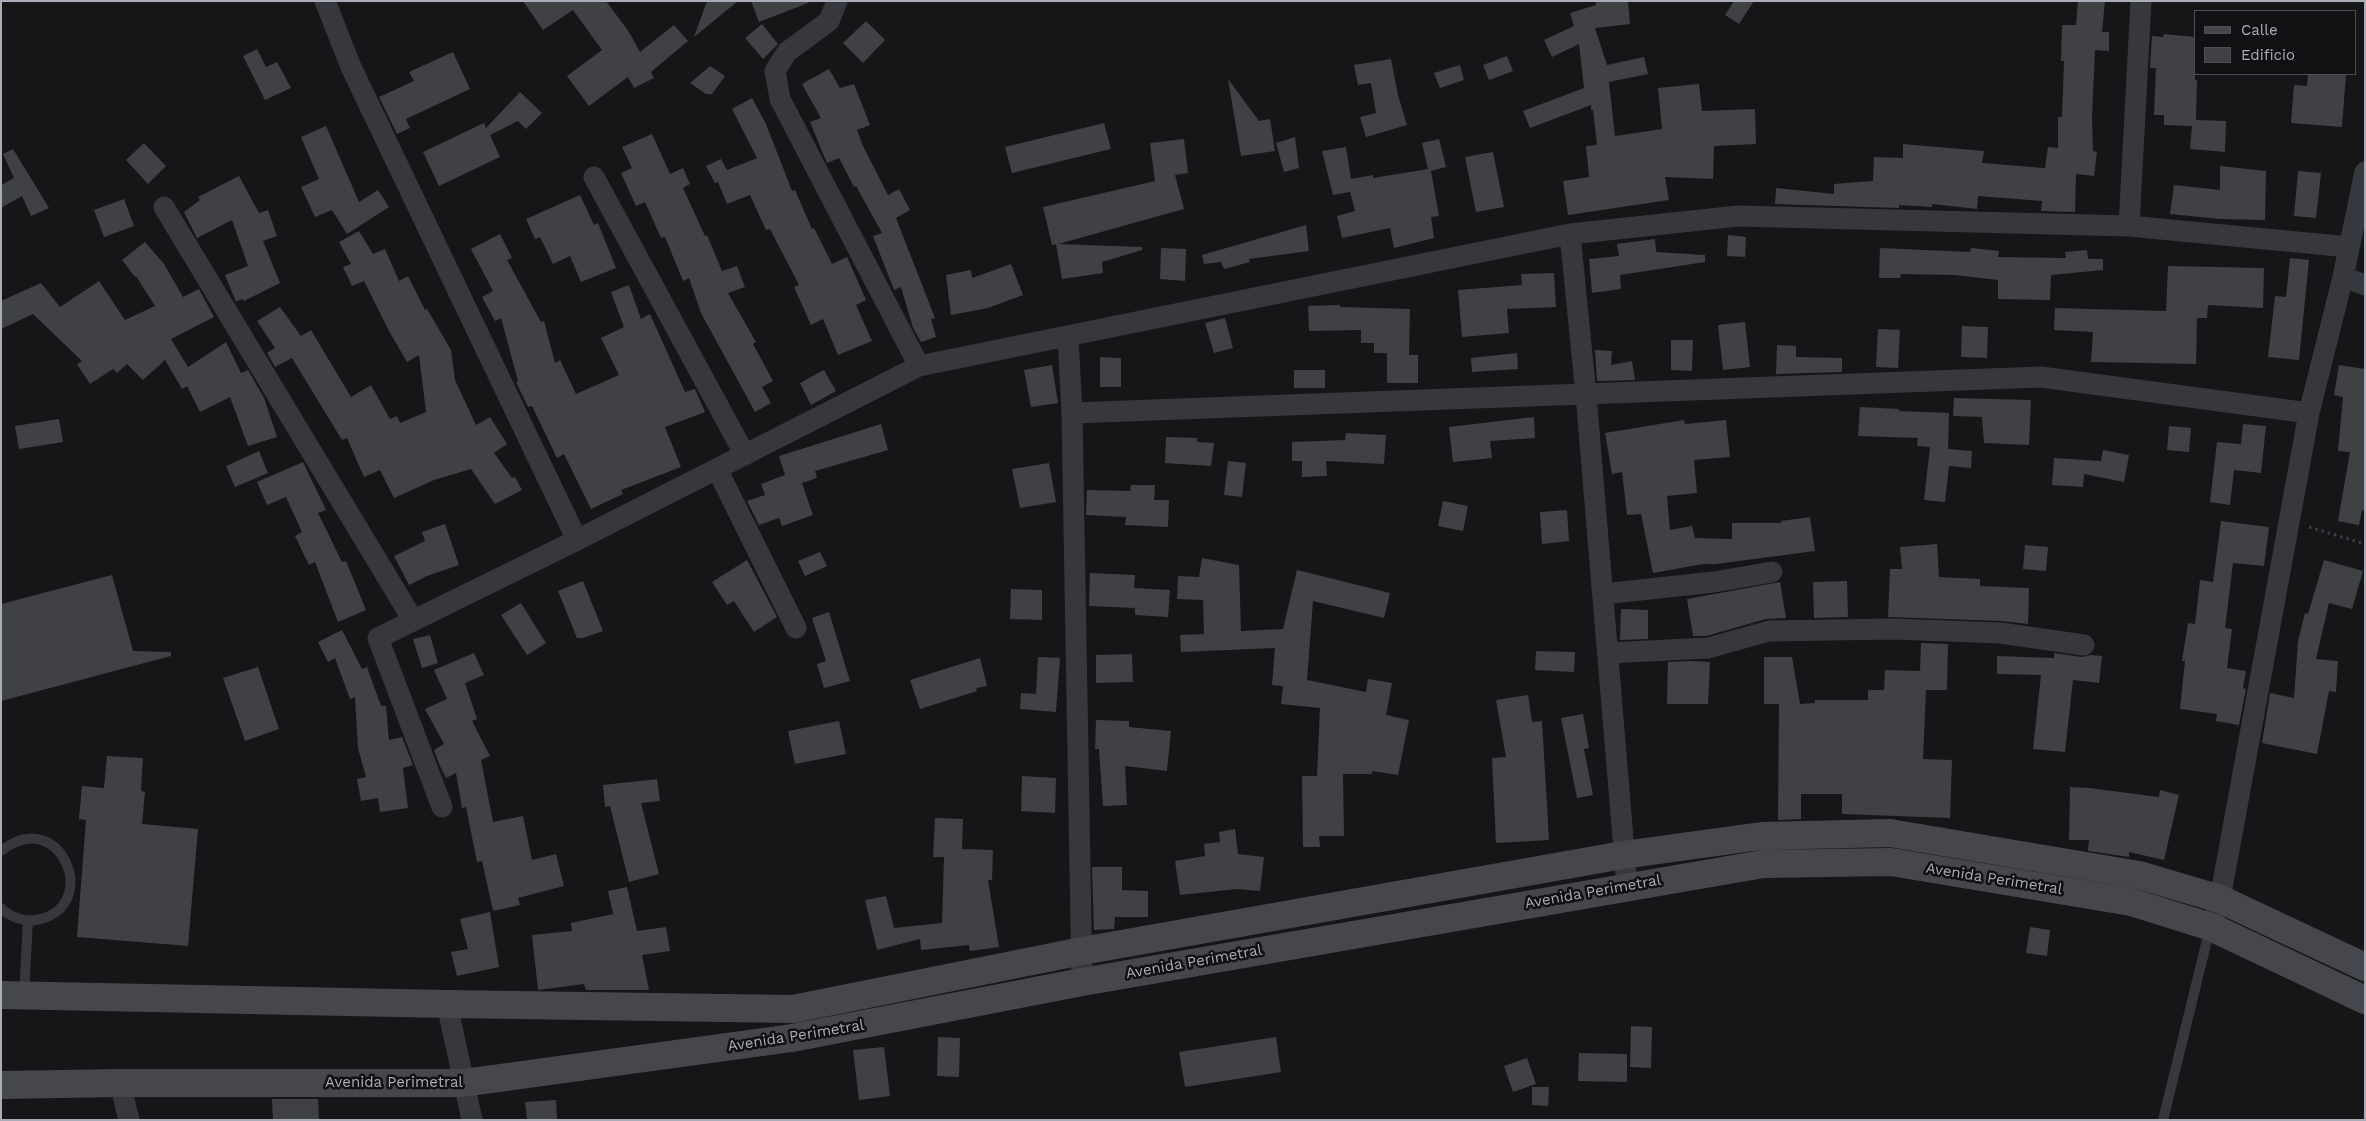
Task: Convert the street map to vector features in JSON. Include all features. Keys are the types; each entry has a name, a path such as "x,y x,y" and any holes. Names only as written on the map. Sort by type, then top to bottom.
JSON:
{"main road":[{"name":"Avenida Perimetral","path":"13,995 447,1004 793,1008 1082,951 1623,855 1761,836 1890,833 2139,875 2220,898 2365,967"},
{"name":"Avenida Perimetral","path":"1,1085 463,1083 792,1038 1082,982 1627,886 1763,864 1891,862 2131,902 2211,928 2365,1000"}],"street":[{"path":"325,1 351,67 576,540"},
{"path":"837,1 830,21 787,52 776,71 780,99 919,366"},
{"path":"2129,226 2141,1"},
{"path":"2211,928 2220,898 2309,413 2343,277 2365,172"},
{"path":"594,177 744,455"},
{"path":"164,207 413,620"},
{"path":"442,807 378,638 919,366 1570,234 1738,216 2129,226 2349,247"},
{"path":"1570,234 1586,395 1627,886"},
{"path":"2343,277 2365,285"},
{"path":"1068,337 1072,413 1082,982"},
{"path":"1072,413 2041,377 2309,413"},
{"path":"717,469 796,628"},
{"path":"1603,594 1714,582 1772,572"},
{"path":"1608,653 1708,648 1769,631 1894,629 2000,634 2084,645"},
{"path":"447,1004 472,1120"},
{"path":"120,1083 129,1120"}],"lane":[{"path":"1,851 22,840 45,842 56,848 64,857 70,868 71,880 69,892 64,903 55,912 46,917 28,920 13,916 1,908"},
{"path":"13,995 28,920"},
{"path":"2162,1120 2211,928"}],"path":[{"path":"2290,521 2365,544"}],"building":[{"path":"523,1 606,1 629,32 640,52 674,25 688,41 651,72 654,78 634,88 628,77 589,106 567,76 602,50 573,10 543,30"},
{"path":"707,1 738,1 694,37"},
{"path":"751,1 808,1 808,3 759,22"},
{"path":"1596,1 1628,1 1630,24 1595,28 1607,65 1644,57 1648,74 1609,82 1615,136 1662,129 1658,88 1699,84 1702,111 1755,109 1756,144 1714,146 1713,179 1665,177 1669,200 1568,215 1563,181 1589,177 1586,146 1597,145 1591,105 1530,128 1523,111 1584,88 1579,44 1552,57 1544,40 1574,26 1570,13 1596,5"},
{"path":"1734,1 1754,1 1739,24 1725,15"},
{"path":"2078,1 2105,1 2102,32 2109,32 2109,51 2095,50 2092,117 2093,151 2097,152 2094,176 2076,174 2075,212 2041,211 2042,201 1978,196 1977,209 1932,204 1932,207 1899,205 1899,208 1775,204 1776,188 1834,194 1834,184 1873,181 1874,157 1903,158 1903,144 1984,151 1982,163 2045,168 2048,147 2058,148 2058,117 2062,117 2064,61 2061,61 2062,25 2076,25"},
{"path":"866,21 885,40 863,63 843,43"},
{"path":"762,24 778,44 763,59 745,38"},
{"path":"2164,34 2194,37 2194,75 2195,80 2197,80 2196,120 2226,121 2225,152 2190,149 2192,126 2164,125 2164,115 2154,115 2156,68 2150,68 2152,36 2163,37"},
{"path":"257,49 266,67 277,62 291,88 265,100 243,56"},
{"path":"453,52 470,89 406,119 410,128 397,134 379,97 414,81 409,72"},
{"path":"1507,56 1513,71 1489,80 1483,65"},
{"path":"1391,59 1398,95 1407,125 1366,137 1360,117 1376,113 1371,83 1358,85 1354,65"},
{"path":"1460,65 1464,80 1440,88 1434,73"},
{"path":"710,66 725,76 712,94 706,94 690,83"},
{"path":"829,69 840,88 854,84 870,125 857,130 863,146 888,195 899,189 910,210 896,218 935,318 931,319 936,337 921,342 913,328 901,287 894,290 873,236 882,233 839,158 827,163 810,122 821,118 802,84"},
{"path":"2308,75 2346,75 2342,127 2291,123 2294,85 2307,86"},
{"path":"1228,79 1259,121 1270,119 1275,151 1241,156"},
{"path":"520,92 542,113 526,129 518,121 490,135 500,157 439,186 423,152 484,123 486,128"},
{"path":"752,98 766,124 792,191 795,190 812,229 814,228 832,264 847,257 866,300 856,305 872,341 838,355 823,319 811,325 794,287 799,285 770,229 766,230 750,195 727,204 718,182 715,183 706,166 721,159 727,170 757,158 732,109"},
{"path":"1104,123 1111,149 1012,173 1005,147"},
{"path":"326,126 359,202 378,190 389,207 347,234 332,210 315,217 301,187 319,179 301,137"},
{"path":"652,134 670,174 683,168 690,184 683,188 705,236 707,235 722,271 737,266 745,287 728,293 756,342 753,344 773,381 762,387 771,403 755,412 701,313 689,278 683,281 665,237 661,238 645,202 636,206 621,173 632,168 622,147"},
{"path":"1295,137 1299,168 1284,172 1276,143"},
{"path":"1184,139 1188,173 1175,175 1184,209 1058,244 1142,247 1142,250 1102,262 1103,273 1062,279 1056,244 1052,245 1043,207 1155,181 1150,143"},
{"path":"1439,139 1446,167 1431,171 1439,216 1431,217 1434,238 1394,248 1390,228 1342,238 1337,216 1355,211 1350,192 1333,195 1322,151 1346,147 1351,179 1373,175 1373,178 1428,169 1422,143"},
{"path":"144,143 166,166 148,184 126,160"},
{"path":"13,149 49,208 31,216 22,196 1,208 1,185 14,178 3,154"},
{"path":"1493,152 1504,207 1476,212 1465,157"},
{"path":"2220,166 2266,171 2265,220 2220,219 2170,214 2174,185 2220,190"},
{"path":"2298,171 2321,173 2316,218 2294,216"},
{"path":"239,176 259,213 268,210 277,236 263,241 280,283 244,301 242,299 236,302 225,275 248,266 232,220 197,238 184,212 200,200 198,197"},
{"path":"580,195 594,225 598,223 616,268 581,282 570,256 553,264 540,237 535,239 526,219"},
{"path":"124,199 134,226 104,237 94,210"},
{"path":"1306,225 1309,251 1249,259 1250,262 1224,269 1221,262 1204,264 1202,255"},
{"path":"359,231 373,254 385,249 399,281 408,276 425,310 427,309 451,350 455,380 476,425 490,417 507,444 494,453 512,478 515,477 522,490 495,504 471,469 434,480 394,498 380,470 364,477 347,438 342,440 292,358 275,367 267,353 275,348 257,321 280,307 301,336 311,330 351,397 371,385 390,419 397,416 400,423 426,412 419,355 407,362 364,281 352,286 343,267 351,264 339,242"},
{"path":"500,234 512,258 507,260 541,322 544,321 555,363 560,360 576,394 619,375 601,338 624,327 611,292 629,285 641,319 650,314 685,392 695,389 705,412 665,427 681,467 621,490 623,494 591,509 564,454 557,458 532,406 528,407 516,382 518,381 501,318 495,321 482,297 493,291 471,249"},
{"path":"1728,235 1746,237 1745,257 1727,256"},
{"path":"1655,239 1656,252 1705,255 1705,262 1620,275 1621,289 1592,293 1589,259 1619,256 1617,244"},
{"path":"145,242 164,264 183,297 199,289 214,317 171,339 188,367 226,342 241,373 248,370 264,398 277,437 248,446 230,397 200,412 187,386 182,389 165,360 143,380 127,364 117,373 113,369 90,384 77,364 82,361 33,314 1,329 1,301 41,283 60,307 99,281 125,320 155,306 136,276 122,260"},
{"path":"1161,248 1186,249 1185,281 1160,279"},
{"path":"1880,248 1970,252 1971,248 1999,251 1998,257 2066,258 2065,252 2087,250 2088,259 2103,259 2103,270 2051,275 2050,300 1998,299 1998,280 1954,275 1901,274 1900,278 1879,278"},
{"path":"2290,258 2309,260 2299,360 2268,357 2275,296 2286,297"},
{"path":"1011,264 1023,295 988,308 951,315 946,275 971,270 972,278"},
{"path":"2168,266 2264,268 2263,308 2208,305 2207,318 2197,318 2196,364 2091,362 2093,332 2054,330 2055,308 2166,311"},
{"path":"1554,273 1556,307 1507,309 1509,333 1462,337 1458,290 1522,285 1521,274"},
{"path":"1340,305 1340,307 1410,309 1409,355 1418,355 1418,383 1387,383 1387,353 1374,353 1374,343 1361,343 1361,330 1309,331 1308,306"},
{"path":"1225,318 1233,348 1214,353 1205,323"},
{"path":"1745,322 1750,367 1723,370 1718,325"},
{"path":"1962,326 1988,327 1987,358 1961,357"},
{"path":"1878,329 1900,330 1898,368 1876,367"},
{"path":"1671,340 1693,340 1692,371 1671,370"},
{"path":"1777,345 1796,346 1796,357 1842,358 1842,372 1776,374"},
{"path":"1595,350 1612,351 1611,365 1632,361 1635,380 1597,381"},
{"path":"1517,353 1518,369 1472,372 1471,358"},
{"path":"1100,357 1121,358 1121,387 1100,387"},
{"path":"1052,365 1058,403 1031,407 1024,370"},
{"path":"2339,365 2365,369 2365,511 2362,510 2359,525 2338,521 2350,452 2338,451 2343,397 2334,395"},
{"path":"824,370 836,391 811,405 800,383"},
{"path":"1294,370 1325,370 1325,388 1294,388"},
{"path":"1954,398 2031,400 2029,445 1984,443 1982,417 1953,416"},
{"path":"1860,407 1949,413 1948,449 1972,451 1971,468 1949,466 1945,502 1924,500 1930,447 1917,446 1918,438 1858,436"},
{"path":"1534,417 1535,438 1490,441 1492,458 1453,462 1449,427"},
{"path":"59,419 63,442 19,449 15,426"},
{"path":"1684,420 1685,424 1726,420 1730,457 1694,460 1697,493 1667,496 1670,530 1692,526 1695,538 1732,539 1732,523 1781,523 1781,521 1810,517 1815,551 1703,564 1653,573 1641,514 1627,515 1622,472 1612,474 1605,433"},
{"path":"881,424 888,450 815,471 817,478 802,483 813,515 782,526 779,518 759,525 747,501 765,495 761,484 785,475 779,456"},
{"path":"2243,424 2266,426 2261,473 2234,470 2230,505 2210,502 2217,442 2241,444"},
{"path":"2169,426 2191,428 2189,452 2167,450"},
{"path":"1346,433 1386,435 1384,464 1326,461 1327,476 1302,477 1302,461 1292,461 1292,442 1345,440"},
{"path":"1166,437 1197,438 1197,442 1214,443 1211,466 1165,463"},
{"path":"2103,450 2129,455 2124,482 2084,474 2083,487 2052,485 2054,458 2101,461"},
{"path":"259,451 268,473 235,487 226,466"},
{"path":"1228,461 1246,463 1242,497 1224,495"},
{"path":"303,462 326,510 318,513 342,562 346,561 366,610 338,622 315,562 309,565 295,536 302,532 286,497 267,505 257,482"},
{"path":"1049,463 1056,502 1020,508 1012,469"},
{"path":"1131,485 1155,485 1154,500 1169,500 1168,527 1125,525 1126,517 1086,515 1087,490 1130,491"},
{"path":"1443,501 1468,506 1463,531 1438,526"},
{"path":"1567,510 1569,541 1542,544 1540,512"},
{"path":"2221,521 2269,527 2264,566 2233,563 2225,628 2232,629 2227,668 2246,671 2243,688 2246,689 2239,725 2216,721 2217,714 2180,709 2185,661 2182,661 2188,623 2195,624 2200,580 2213,582"},
{"path":"445,524 459,565 427,576 409,585 394,556 425,541 422,532"},
{"path":"1937,544 1939,577 1980,579 1980,586 2029,588 2028,624 2001,621 1888,617 1890,569 1902,569 1900,547"},
{"path":"2025,545 2048,547 2046,571 2023,569"},
{"path":"820,552 827,566 805,576 798,561"},
{"path":"1202,558 1239,565 1241,631 1283,629 1297,570 1390,593 1384,618 1313,601 1307,680 1366,692 1368,679 1392,683 1386,715 1409,720 1398,775 1372,771 1372,774 1343,774 1344,836 1319,836 1320,847 1303,847 1302,776 1317,776 1320,708 1281,704 1283,686 1272,685 1275,648 1181,652 1180,635 1204,634 1203,600 1177,599 1178,576 1199,577"},
{"path":"747,560 777,617 754,632 734,601 727,605 712,582"},
{"path":"2324,560 2363,571 2352,609 2329,603 2316,659 2338,661 2336,692 2329,691 2317,754 2262,743 2270,693 2294,698 2298,641 2305,613 2308,614"},
{"path":"1090,573 1135,575 1134,588 1170,590 1168,617 1135,615 1135,608 1089,606"},
{"path":"112,575 133,651 171,652 171,656 1,701 1,604"},
{"path":"583,581 603,631 583,638 577,638 558,591"},
{"path":"1847,581 1848,617 1814,618 1813,582"},
{"path":"1780,582 1786,618 1766,619 1706,636 1693,636 1687,599"},
{"path":"1011,589 1042,590 1042,620 1010,619"},
{"path":"521,603 546,643 527,655 501,615"},
{"path":"1621,609 1648,610 1648,639 1620,640"},
{"path":"829,612 850,681 824,688 817,664 826,661 812,618"},
{"path":"342,630 362,669 367,667 381,706 386,706 389,740 402,737 413,765 403,768 408,808 380,812 378,798 361,801 357,779 366,777 358,748 355,697 350,699 335,658 328,662 318,642"},
{"path":"430,635 438,663 422,668 413,639"},
{"path":"1921,643 1948,644 1947,690 1926,690 1923,759 1952,760 1950,818 1842,814 1842,794 1801,794 1801,819 1778,820 1779,704 1764,704 1764,657 1792,657 1800,704 1815,703 1815,700 1868,700 1868,690 1884,690 1885,670 1920,671"},
{"path":"1536,651 1575,652 1574,672 1535,670"},
{"path":"474,653 484,675 465,683 477,719 472,721 490,756 481,760 493,822 523,816 532,860 556,854 564,886 518,898 520,905 493,911 482,861 477,862 466,807 462,808 456,773 446,778 440,766 434,750 444,744 425,709 447,699 434,670"},
{"path":"2054,653 2082,657 2091,655 2102,656 2099,683 2073,680 2065,752 2033,749 2041,675 1997,674 1997,656 2054,658"},
{"path":"1132,654 1133,682 1096,683 1096,655"},
{"path":"1038,657 1060,658 1056,712 1020,709 1021,693 1036,694"},
{"path":"980,658 987,686 976,688 977,691 920,709 910,680"},
{"path":"1668,662 1710,662 1708,704 1667,704"},
{"path":"258,667 279,729 245,741 223,678"},
{"path":"1528,695 1532,722 1542,721 1549,840 1496,843 1492,758 1506,757 1496,700"},
{"path":"1583,714 1589,748 1584,749 1593,795 1577,798 1561,718"},
{"path":"1096,720 1129,721 1129,727 1171,731 1167,771 1125,766 1127,805 1103,806 1099,749 1095,749"},
{"path":"839,721 846,754 795,764 788,731"},
{"path":"107,756 143,758 141,791 145,792 142,824 198,829 188,946 77,937 86,820 79,819 82,786 104,788"},
{"path":"1022,776 1056,778 1055,813 1021,811"},
{"path":"657,779 660,801 641,803 659,874 629,882 610,806 605,807 603,785"},
{"path":"2070,787 2159,797 2160,790 2179,795 2164,860 2129,852 2129,857 2088,851 2089,840 2069,840"},
{"path":"935,818 963,819 962,849 993,850 992,880 988,880 999,947 970,951 969,945 921,950 920,939 877,950 865,900 886,896 894,928 942,923 944,857 933,857"},
{"path":"1235,829 1238,854 1264,857 1260,891 1237,889 1180,895 1175,861 1205,856 1204,844 1220,842 1219,832"},
{"path":"1092,867 1122,867 1122,890 1148,891 1148,917 1115,917 1114,929 1094,930"},
{"path":"627,887 637,931 666,927 670,951 642,955 649,990 586,990 584,984 538,990 532,935 572,931 571,923 613,914 608,891"},
{"path":"490,912 499,967 457,976 451,952 468,949 460,919"},
{"path":"2030,927 2050,930 2047,956 2026,953"},
{"path":"1631,1026 1652,1027 1651,1068 1630,1067"},
{"path":"938,1037 960,1038 959,1077 937,1076"},
{"path":"1276,1037 1281,1072 1185,1087 1179,1052"},
{"path":"884,1047 890,1096 859,1100 853,1050"},
{"path":"1579,1053 1627,1054 1627,1082 1578,1081"},
{"path":"1527,1058 1536,1084 1513,1092 1504,1066"},
{"path":"1532,1087 1549,1087 1548,1106 1532,1105"},
{"path":"272,1099 318,1099 319,1120 273,1120"},
{"path":"556,1100 557,1119 527,1120 525,1102"}]}
